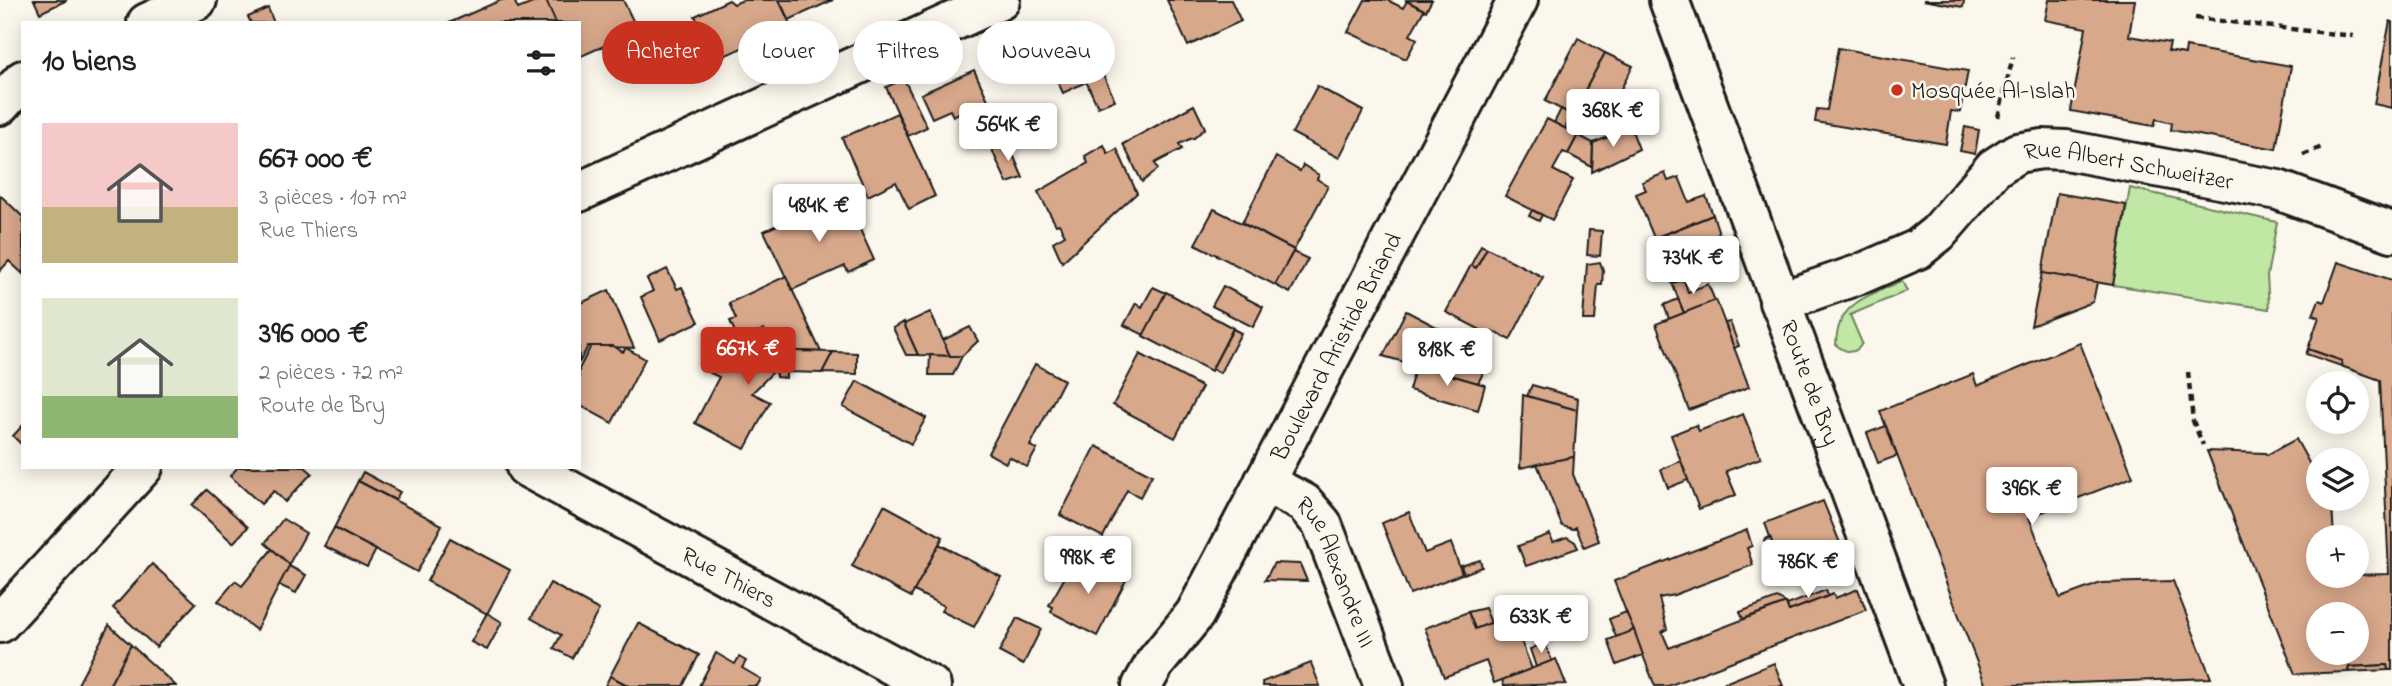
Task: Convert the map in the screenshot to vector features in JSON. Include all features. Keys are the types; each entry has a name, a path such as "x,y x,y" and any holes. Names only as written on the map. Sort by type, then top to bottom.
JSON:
{"street":[{"path":"151,21 197,0"},
{"path":"581,191 1000,0"},
{"name":"Boulevard Aristide Briand","path":"1142,686 1156,663 1195,614 1518,0"},
{"name":"Route de Bry","path":"1669,0 1923,686"},
{"path":"0,76 21,79"},
{"path":"0,105 21,81"},
{"name":"Rue Albert Schweitzer","path":"1779,302 1863,273 1919,249 1938,233 1994,168 2017,153 2042,149 2066,150 2278,190 2392,232"},
{"path":"0,623 141,469"},
{"name":"Rue Thiers","path":"530,469 931,686"},
{"name":"Rue Alexandre III","path":"1264,482 1304,503 1322,524 1384,686"}],"path":[{"path":"2195,18 2353,36"},
{"path":"2001,106 2013,57"},
{"path":"2188,372 2193,421 2203,444"}],"green space":[{"path":"2130,188 2277,222 2267,276 2269,309 2113,285"},
{"path":"1902,281 1907,291 1850,315 1862,343 1857,350 1850,352 1836,345 1838,330 1848,310 1866,297"}],"building":[{"path":"34,0 67,0 40,13"},
{"path":"501,0 514,0 518,9 546,0 555,21 454,21"},
{"path":"546,0 623,0 633,21 602,21 602,47 581,56 581,21 555,21"},
{"path":"729,0 734,4 743,0 779,0 789,21 738,21 738,50 724,56 724,21 697,21 695,16"},
{"path":"779,0 833,0 789,20"},
{"path":"1167,0 1231,0 1241,21 1188,46"},
{"path":"1365,0 1387,0 1403,8 1407,1 1424,10 1410,35 1417,39 1406,59 1348,32"},
{"path":"1405,0 1432,0 1426,11"},
{"path":"1923,0 1964,0 1963,7"},
{"path":"2049,0 2135,0 2129,36 2170,43 2168,51 2185,54 2186,47 2291,66 2276,149 2171,130 2172,123 2156,119 2154,126 2071,111 2086,28 2045,20"},
{"path":"268,8 273,21 250,21 248,17"},
{"path":"2390,21 2392,22 2392,108 2374,104"},
{"path":"1578,38 1605,53 1572,115 1545,101"},
{"name":"Mosquée Al-Islah","path":"1838,48 1968,71 1960,112 1951,111 1946,144 1815,122 1817,109 1827,110"},
{"path":"1605,53 1633,66 1600,129 1572,115"},
{"path":"974,70 977,84 981,84 1008,143 992,150 972,107 953,116 950,110 932,118 921,94 943,84 963,84 963,75"},
{"path":"906,84 927,127 908,136 886,87"},
{"path":"1059,84 1082,84 1063,93"},
{"path":"1087,84 1107,84 1115,100 1098,107"},
{"path":"1317,86 1363,111 1339,158 1292,133"},
{"path":"1194,105 1205,128 1193,139 1179,144 1182,149 1155,163 1158,169 1142,182 1123,144"},
{"path":"1561,109 1572,115 1565,129 1554,123"},
{"path":"897,113 935,196 909,209 896,182 868,196 842,138"},
{"path":"1572,115 1584,121 1576,135 1565,129"},
{"path":"1547,119 1578,135 1568,154 1563,152 1553,170 1573,180 1552,220 1505,196"},
{"path":"1965,127 1979,130 1975,154 1960,151"},
{"path":"1631,128 1639,149 1592,172 1593,143"},
{"path":"1578,135 1593,143 1592,167 1568,154"},
{"path":"1008,143 1023,178 1007,183 992,150"},
{"path":"1104,145 1108,154 1117,149 1137,193 1062,262 1053,242 1065,235 1059,224 1056,225 1038,192 1088,163 1085,156"},
{"path":"1276,157 1300,171 1303,165 1319,175 1317,179 1328,186 1294,250 1242,223"},
{"path":"1665,173 1668,181 1679,177 1689,202 1706,196 1713,215 1654,238 1636,194 1646,190 1642,182"},
{"path":"2057,193 2126,205 2113,285 2042,273"},
{"path":"0,195 21,215 21,272 9,261 0,271"},
{"path":"847,201 874,260 848,272 845,266 792,290 764,231 819,206 822,212"},
{"path":"1214,209 1294,250 1275,285 1195,244"},
{"path":"1532,210 1542,215 1539,221 1529,216"},
{"path":"1713,215 1719,233 1705,242 1712,259 1669,277 1662,258 1656,259 1648,241"},
{"path":"1589,230 1602,231 1600,256 1587,255"},
{"path":"1711,239 1717,255 1711,257 1705,242"},
{"path":"1481,245 1487,248 1476,268 1471,265"},
{"path":"1487,248 1543,277 1510,340 1492,331 1490,335 1446,312 1471,265 1476,268"},
{"path":"1293,252 1308,259 1290,293 1275,285"},
{"path":"1600,262 1603,270 1602,285 1598,285 1595,320 1583,320 1587,264"},
{"path":"2338,262 2392,280 2392,670 2388,670 2387,665 2349,667 2348,672 2295,674 2207,451 2267,455 2296,439 2306,457 2306,511 2332,511 2333,525 2306,525 2306,588 2369,588 2369,575 2389,574 2380,380 2369,376 2369,371 2355,371 2341,366 2342,361 2308,349 2319,317 2313,315 2319,300 2324,302"},
{"path":"667,269 677,289 682,287 699,322 660,340 641,297 653,291 647,279"},
{"path":"2042,273 2097,282 2093,302 2031,326"},
{"path":"786,276 821,352 794,351 784,332 769,339 764,329 739,341 730,321 736,319 729,303"},
{"path":"1684,280 1688,292 1708,284 1715,301 1684,313 1672,283"},
{"path":"1223,286 1263,307 1253,327 1212,306"},
{"path":"1153,287 1166,293 1144,335 1124,325 1136,303 1142,307"},
{"path":"609,290 634,348 588,346 581,359 581,303"},
{"path":"1166,292 1233,328 1211,371 1143,336"},
{"path":"1678,299 1684,313 1669,319 1664,305"},
{"path":"1716,300 1749,387 1689,410 1656,324"},
{"path":"1406,311 1492,356 1478,383 1383,356"},
{"path":"930,312 950,356 918,355 904,324"},
{"path":"904,322 918,355 906,355 893,328"},
{"path":"1730,322 1739,346 1734,348 1725,323"},
{"path":"970,327 978,341 962,356 950,356 943,340"},
{"path":"1233,329 1241,333 1220,373 1212,369"},
{"path":"2080,343 2133,477 2029,517 2060,598 2101,583 2173,581 2211,678 1986,686 1880,411 1973,374 1977,386"},
{"path":"591,346 613,346 623,352 626,348 645,359 612,423 581,406 581,365"},
{"path":"711,349 833,352 822,373 786,372 786,378 776,377 776,372 773,372 752,393 770,402 745,449 695,423 719,377 702,369"},
{"path":"2308,349 2342,361 2341,366 2306,354"},
{"path":"833,352 857,353 857,374 822,373"},
{"path":"1140,354 1202,387 1175,438 1113,405"},
{"path":"930,355 962,356 953,375 929,375"},
{"path":"1035,364 1064,380 1030,446 1037,449 1027,467 1009,457 1006,463 988,453"},
{"path":"1416,365 1485,385 1478,410 1409,390"},
{"path":"857,381 926,418 911,444 843,407"},
{"path":"1532,385 1578,398 1577,410 1527,396"},
{"path":"1523,395 1577,410 1574,457 1520,468"},
{"path":"1743,414 1761,458 1726,471 1736,495 1699,509 1671,435 1696,425 1699,431"},
{"path":"1886,426 1897,456 1878,463 1867,433"},
{"path":"21,427 21,444 13,436"},
{"path":"1096,446 1152,475 1140,497 1127,490 1103,537 1060,515"},
{"path":"1574,457 1573,474 1599,541 1584,547 1576,527 1573,529 1562,526 1537,464"},
{"path":"1681,461 1688,480 1668,488 1661,469"},
{"path":"236,469 307,469 312,473 285,502 274,491 261,504 230,476"},
{"path":"363,472 400,492 395,500 358,481"},
{"path":"358,481 442,525 417,572 334,528"},
{"path":"207,490 248,527 233,543 192,505"},
{"path":"1823,501 1842,548 1782,570 1765,523"},
{"path":"884,505 943,537 911,597 852,566"},
{"path":"1409,512 1425,553 1451,543 1462,574 1410,594 1382,523"},
{"path":"283,519 306,533 289,564 265,543"},
{"path":"334,528 376,550 367,567 324,546"},
{"path":"1747,530 1752,546 1747,548 1753,565 1674,595 1659,598 1667,629 1662,632 1669,648 1786,603 1789,611 1833,594 1835,598 1858,589 1866,610 1668,686 1655,686 1614,581"},
{"path":"1550,534 1553,542 1567,537 1575,542 1578,548 1526,566 1518,546"},
{"path":"1770,537 1776,553 1770,556 1764,540"},
{"path":"450,538 510,570 487,614 427,581"},
{"path":"939,544 1001,577 974,627 941,611 944,606 914,591"},
{"path":"272,549 290,565 256,630 218,601 235,581 242,586"},
{"path":"1087,557 1127,578 1097,636 1051,612 1053,607 1049,605 1068,572 1077,576"},
{"path":"1480,560 1482,567 1464,574 1461,566"},
{"path":"1274,563 1300,564 1307,581 1265,580"},
{"path":"152,564 196,603 156,647 113,608"},
{"path":"289,566 306,575 296,593 279,585"},
{"path":"550,583 599,610 572,658 554,648 561,635 531,618"},
{"path":"1826,590 1828,596 1789,611 1787,605"},
{"path":"1777,598 1786,603 1743,619 1740,612"},
{"path":"1485,608 1491,623 1475,629 1468,612"},
{"path":"1468,612 1475,629 1511,615 1532,669 1494,683 1486,661 1444,677 1425,628"},
{"path":"1626,612 1634,630 1616,637 1609,619"},
{"path":"487,613 502,622 487,650 471,642"},
{"path":"1017,618 1041,629 1023,665 999,652"},
{"path":"638,623 699,655 683,686 629,686 610,676"},
{"path":"109,625 131,645 109,686 77,686"},
{"path":"1634,630 1643,655 1617,665 1608,640"},
{"path":"1545,643 1552,661 1536,667 1530,649"},
{"path":"131,645 176,686 109,686"},
{"path":"716,653 735,664 739,657 746,661 742,668 761,679 757,686 699,686"},
{"path":"1556,659 1566,684 1504,686 1502,680"},
{"path":"1311,663 1320,686 1263,686 1262,682"},
{"path":"1774,663 1783,686 1722,684"},
{"path":"2387,665 2388,670 2348,672 2349,667"},
{"path":"610,676 629,686 605,686"}],"place":[{"name":"Mosquée Al-Islah","path":"1897,90"}]}
